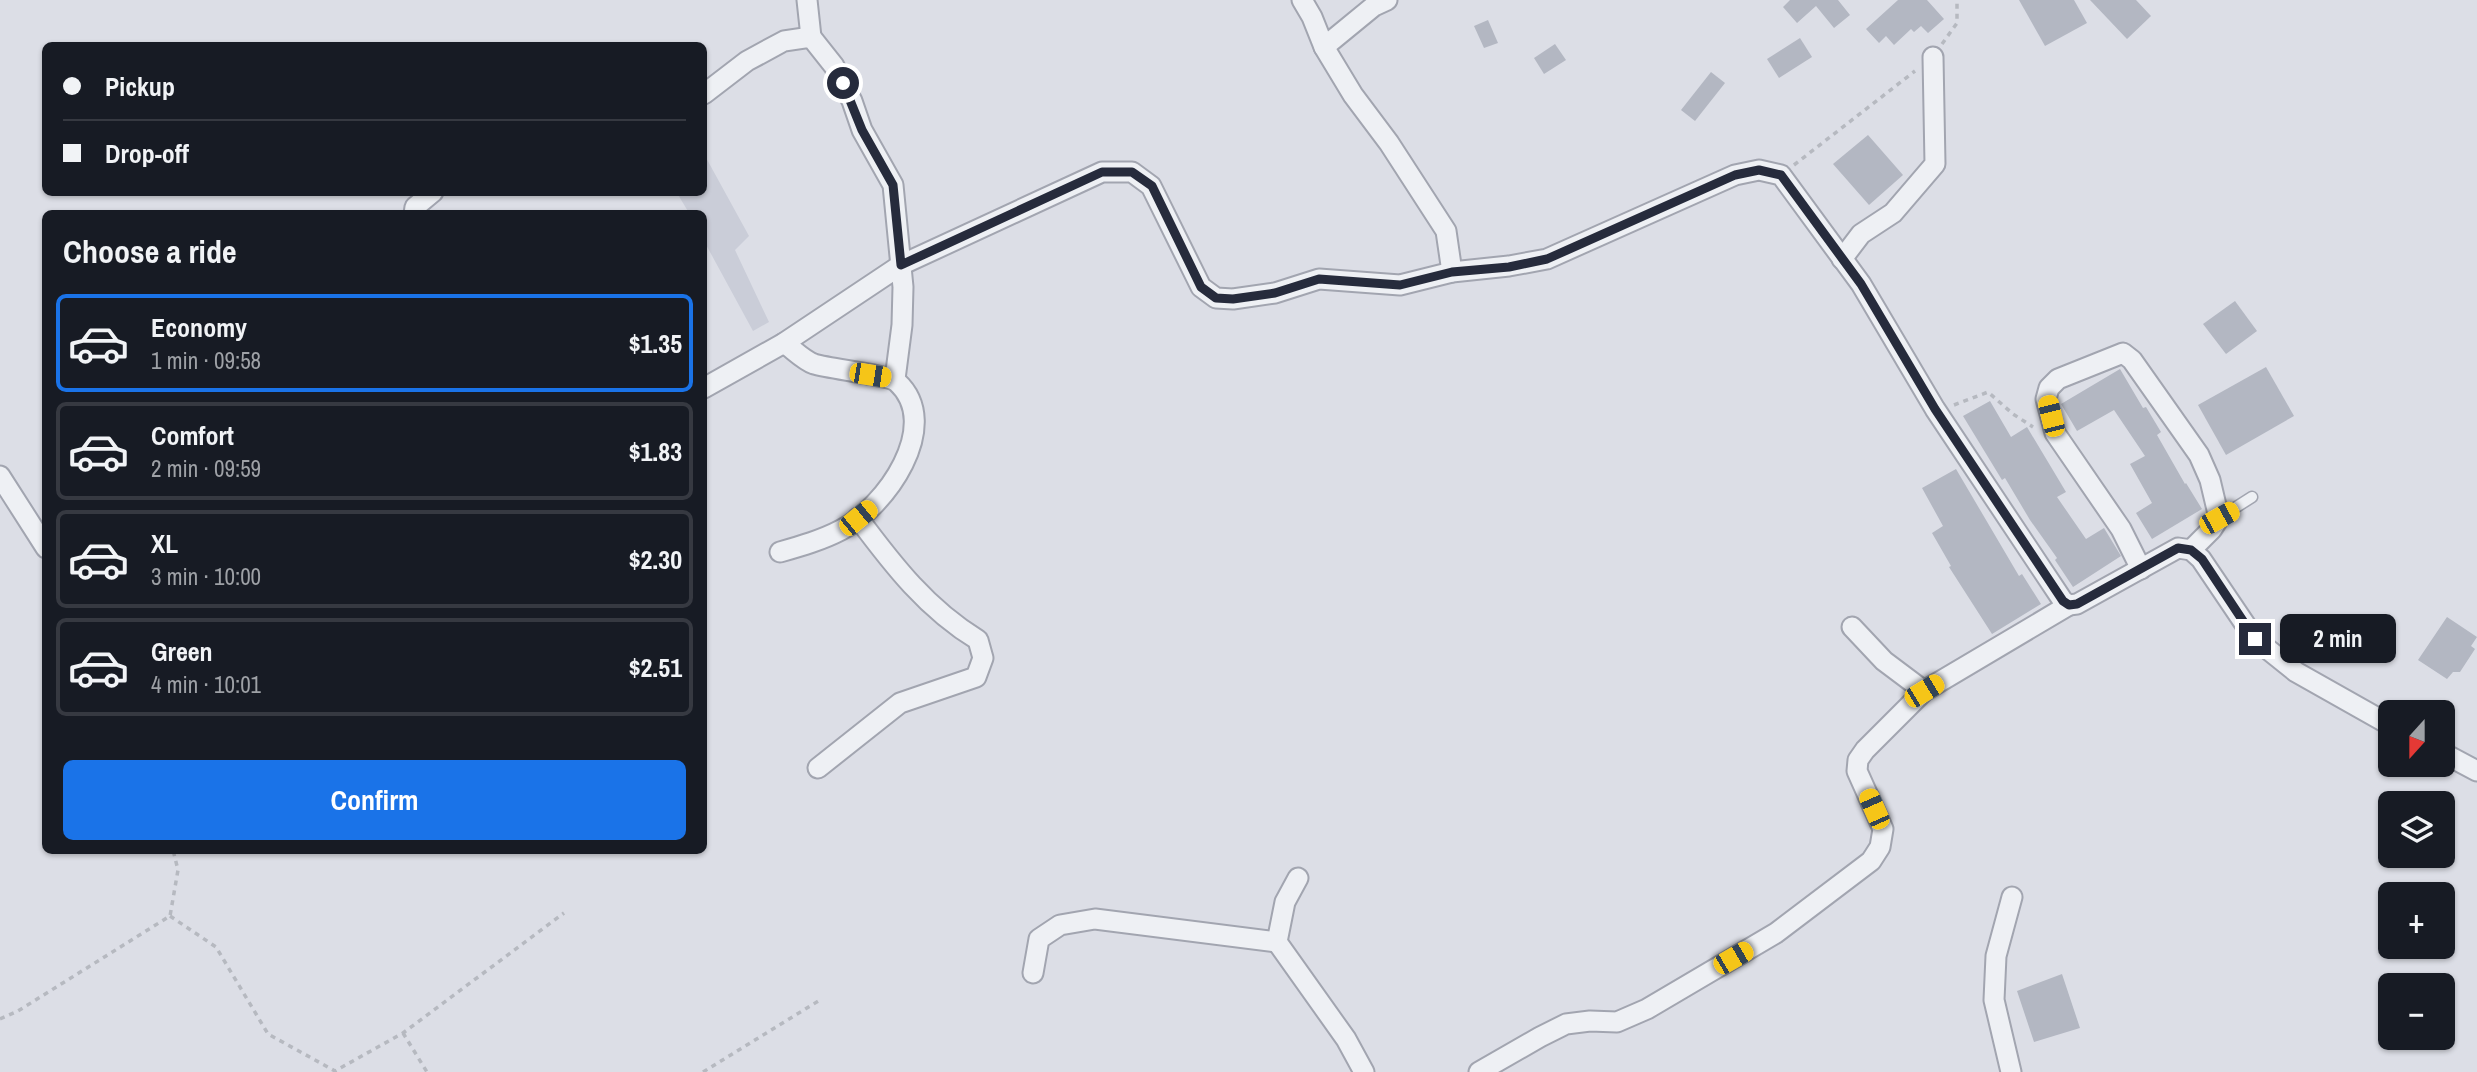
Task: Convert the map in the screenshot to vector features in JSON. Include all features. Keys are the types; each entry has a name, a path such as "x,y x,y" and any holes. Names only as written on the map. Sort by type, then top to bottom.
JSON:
{"street":[{"path":"807,0 811,37 834,65 852,101 862,130 893,185 901,265 902,325 895,379"},
{"path":"1303,0 1324,47 1353,95 1389,143 1447,231 1452,272"},
{"path":"1324,47 1374,6 1387,0"},
{"path":"707,92 747,61 784,41 811,37"},
{"path":"1842,259 1861,234 1894,213 1935,164 1933,57"},
{"path":"707,386 783,342 901,265 1102,172 1132,172 1152,186 1201,287 1216,298 1233,299 1275,293 1319,279 1400,285 1452,272 1509,267 1547,259 1735,175 1759,170 1781,175 1861,284 1935,409 2063,601 2069,605"},
{"path":"415,210 428,196"},
{"path":"780,552 843,530 858,518 900,470 913,444 916,421 909,397 895,379 811,363 783,342"},
{"path":"2141,569 2121,529 2055,433 2046,399 2049,388 2058,379 2123,353 2128,355 2199,455 2210,480 2219,518 2191,550"},
{"path":"0,476 42,542"},
{"path":"818,768 900,703 976,677 983,658 978,640 956,626 908,582 858,518"},
{"path":"1479,1072 1566,1024 1616,1022 1647,1009 1776,933 1871,861 1880,848 1883,829 1857,771 1858,760 1924,691 2069,605 2077,604 2178,548 2191,550 2202,559 2255,639 2296,672 2378,718"},
{"path":"1852,627 1884,661 1924,691"},
{"path":"2455,759 2477,771"},
{"path":"1298,878 1285,902 1277,942 1346,1039 1364,1072"},
{"path":"2011,1072 1994,999 1996,956 2012,897"},
{"path":"1033,973 1039,939 1060,925 1095,919 1277,942"}],"lane":[{"path":"2219,518 2252,497"}],"path":[{"path":"1781,175 1933,57 1957,23 1957,0"},
{"path":"1935,409 1964,403 1988,393 2041,432 2055,433"},
{"path":"0,1018 18,1011 170,916 178,870 174,854"},
{"path":"170,916 216,947 268,1034 335,1071 403,1033 564,913"},
{"path":"703,1072 821,1000"},
{"path":"403,1033 427,1072"}],"shaded area":[{"path":"707,159 749,236 735,250 769,322 753,331 707,247 707,210 687,210 679,196 707,196"}],"building":[{"path":"1790,0 1838,0 1850,15 1834,28 1816,6 1797,23 1783,7"},
{"path":"1898,0 1927,0 1944,19 1928,33 1921,26 1914,32 1911,29 1894,45 1886,36 1879,43 1866,29"},
{"path":"2019,0 2074,0 2087,23 2045,46"},
{"path":"2090,0 2136,0 2151,16 2127,39"},
{"path":"1488,20 1498,43 1484,48 1474,26"},
{"path":"1800,38 1812,57 1779,78 1767,59"},
{"path":"1555,44 1566,60 1544,74 1534,58"},
{"path":"1711,72 1725,83 1695,121 1681,110"},
{"path":"1868,135 1903,175 1869,205 1833,164"},
{"path":"2235,301 2257,331 2226,354 2203,324"},
{"path":"2266,367 2294,416 2226,455 2198,405"},
{"path":"2120,369 2161,432 2157,435 2202,509 2152,539 2136,513 2152,503 2130,464 2145,456 2114,410 2077,431 2061,404"},
{"path":"1990,401 2011,437 2027,427 2066,492 2057,497 2086,539 2104,528 2121,556 2073,587 2055,560 2057,558 2005,478 2002,480 1963,416"},
{"path":"1956,469 2019,576 2022,574 2041,604 1992,634 1949,567 1951,566 1932,533 1943,526 1922,488"},
{"path":"2447,617 2477,637 2471,646 2475,649 2460,672 2453,672 2447,679 2418,660"},
{"path":"2062,974 2080,1028 2034,1042 2017,991"}],"route":[{"path":"843,83 862,130 893,185 901,265 1102,172 1132,172 1152,186 1201,287 1216,298 1233,299 1275,293 1319,279 1400,285 1452,272 1509,267 1547,259 1735,175 1759,170 1781,175 1861,284 1935,409 2063,601 2069,605 2077,604 2178,548 2191,550 2202,559 2255,639"}]}
